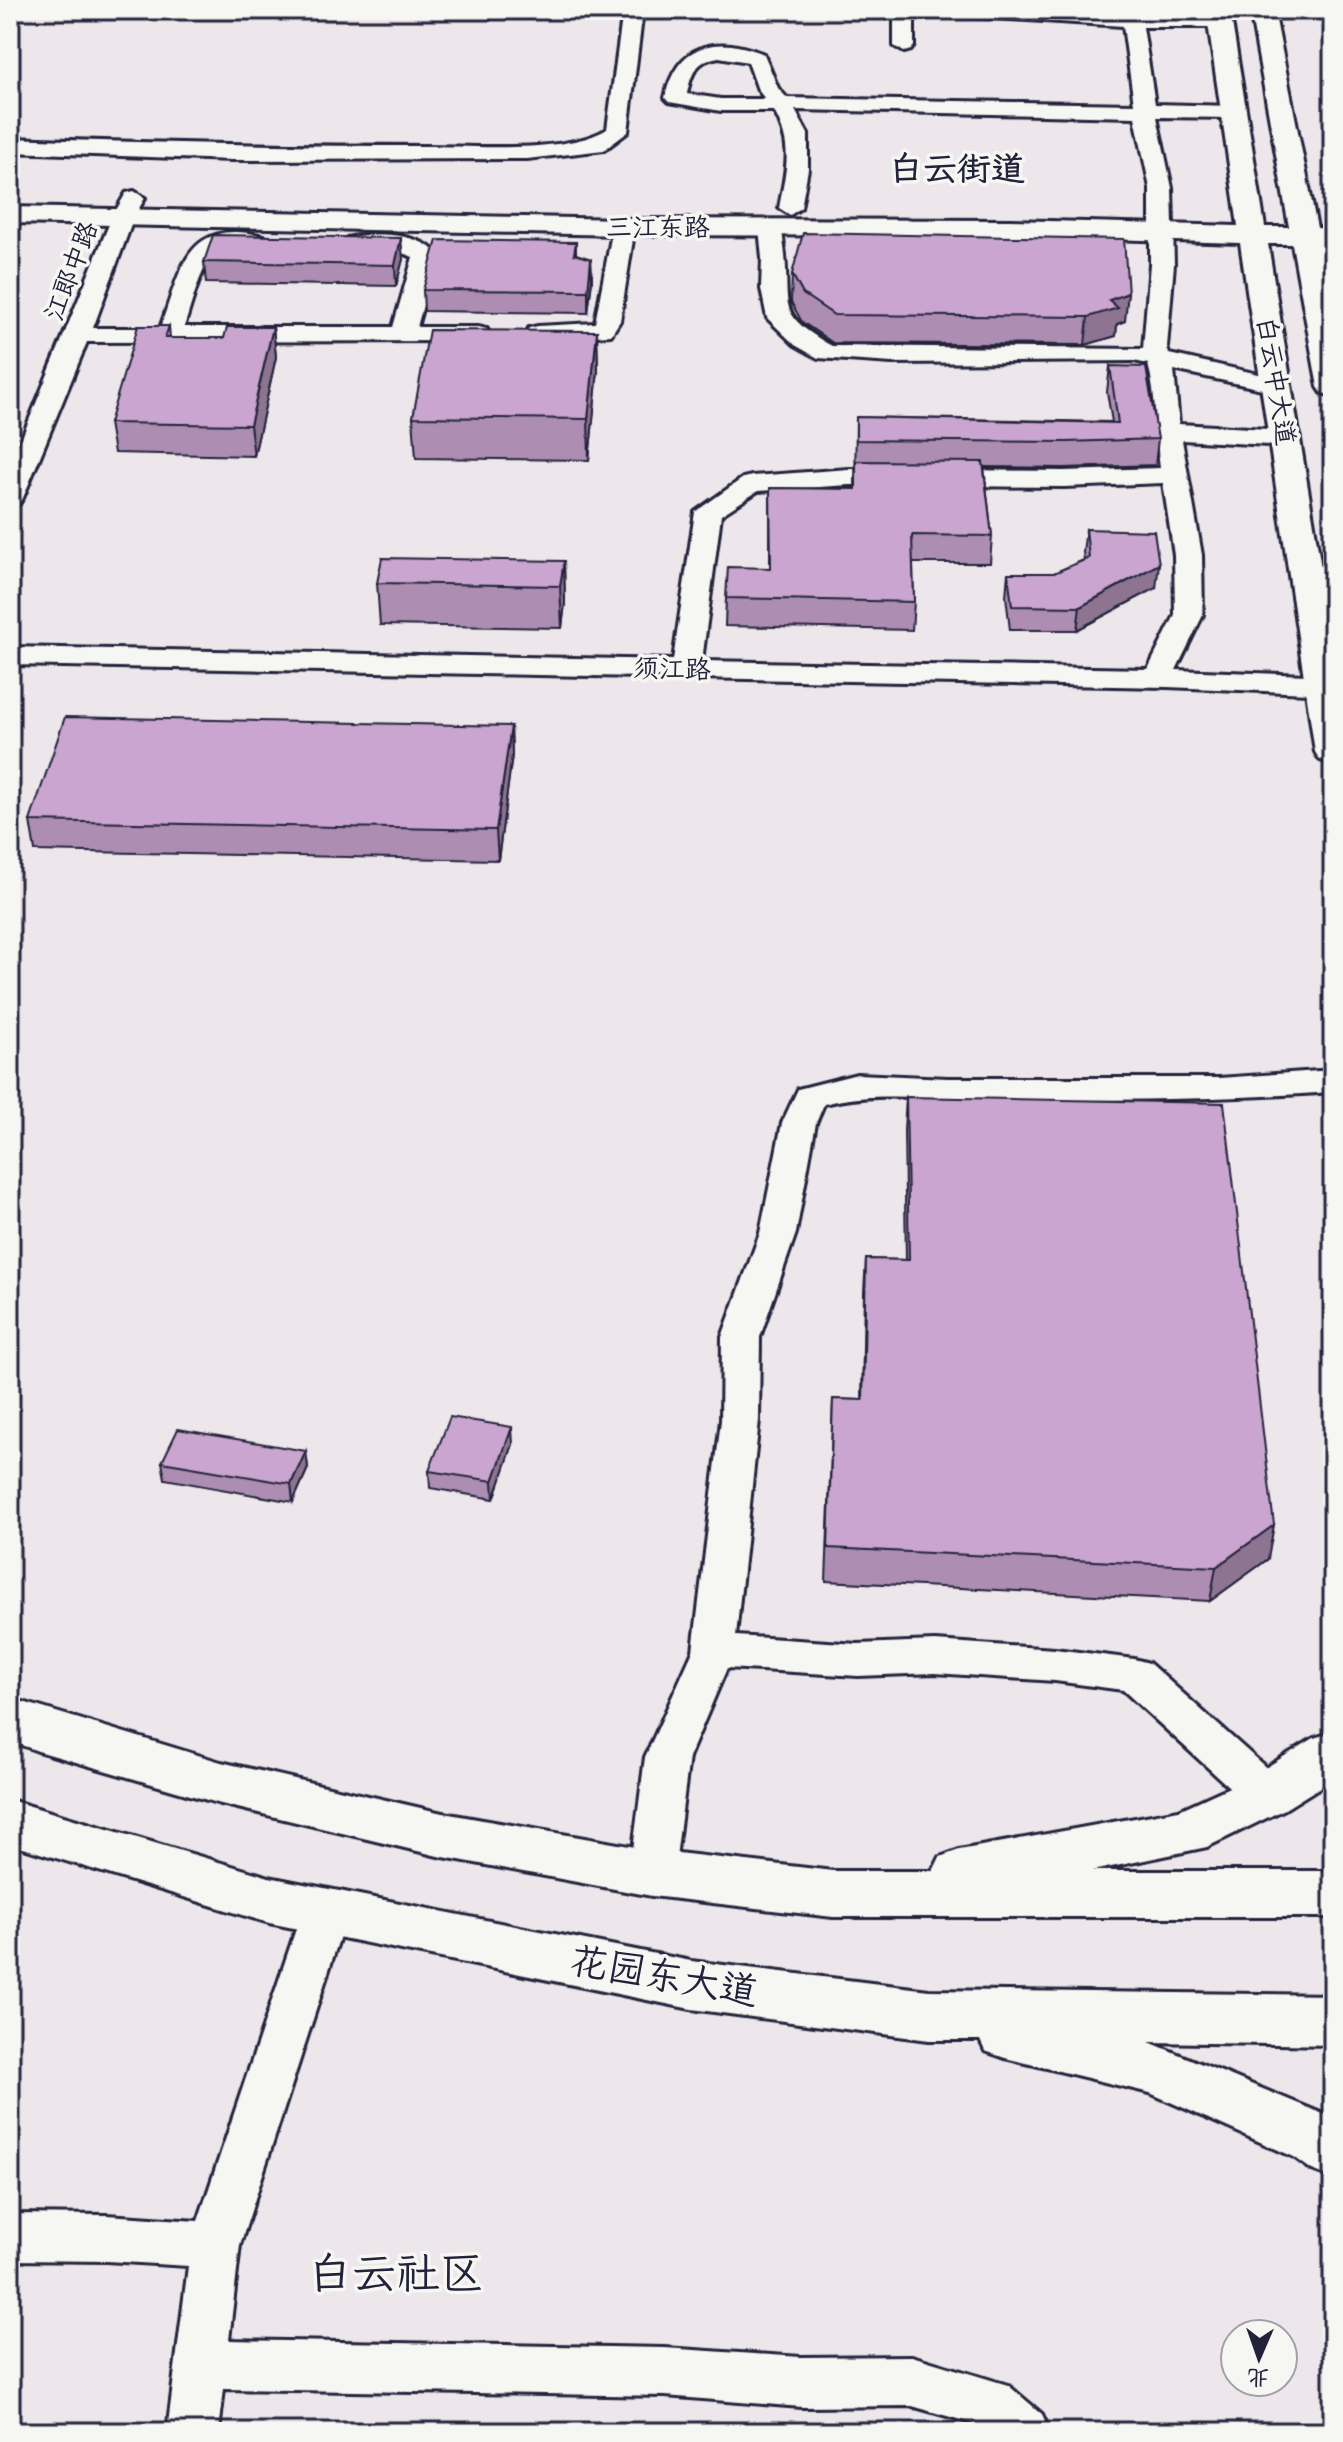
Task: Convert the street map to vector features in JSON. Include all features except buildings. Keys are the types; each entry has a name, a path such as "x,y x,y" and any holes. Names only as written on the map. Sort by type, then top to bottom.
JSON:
{"main road":[{"name":"白云中大道","path":"1262,10 1313,230 1333,387"},
{"name":"白云中大道","path":"1219,15 1284,438 1328,685 1333,752"},
{"name":"三江东路","path":"10,196 129,208 624,227 780,218"},
{"name":"三江东路","path":"10,215 129,208 780,218 1011,228 1162,224 1313,230 1333,214"},
{"path":"10,1719 221,1783 438,1834 652,1873 833,1894 1333,1894"},
{"path":"833,1894 1098,1850 1188,1831 1266,1794 1333,1753"},
{"name":"花园东大道","path":"10,1822 269,1900 691,1985 929,2015 1333,2020"},
{"path":"929,2015 1158,2070 1315,2138 1333,2151"}],"street":[{"path":"10,145 232,153 527,152 596,145 617,132 633,10"},
{"path":"904,10 904,46"},
{"path":"963,10 1132,16 1219,15"},
{"path":"1132,16 1145,110 1161,188 1155,347 1165,381 1167,429 1188,555 1189,615 1158,678"},
{"path":"1234,112 781,104 703,106 676,98 684,67 694,57 743,50 757,58 768,90 781,104 797,134 797,169 780,218 774,258 773,289 779,318 804,340 827,353 892,356 1134,354 1276,385"},
{"name":"江郎中路","path":"10,498 129,208"},
{"path":"78,335 508,334 602,330 608,321 624,227"},
{"path":"170,333 198,255 207,245 220,240 403,244 416,248 425,254 403,333"},
{"path":"1167,429 1184,433 1284,438"},
{"path":"687,669 689,632 708,512 752,484 849,477 1064,479 1175,475"},
{"name":"须江路","path":"10,656 1158,678 1328,685"},
{"path":"652,1873 667,1757 714,1651 740,1420 741,1337 778,1233 799,1123 810,1097 857,1085 948,1089 1219,1089 1333,1081"},
{"path":"714,1651 858,1660 935,1657 1055,1665 1134,1675 1266,1794"},
{"path":"193,2432 215,2245 325,1911"},
{"path":"10,2237 106,2238 215,2245"},
{"path":"201,2364 665,2372 801,2382 912,2381 990,2403 1024,2432"}],"district":[{"name":"白云街道","path":"957,168"},
{"name":"白云社区","path":"396,2273"}]}
